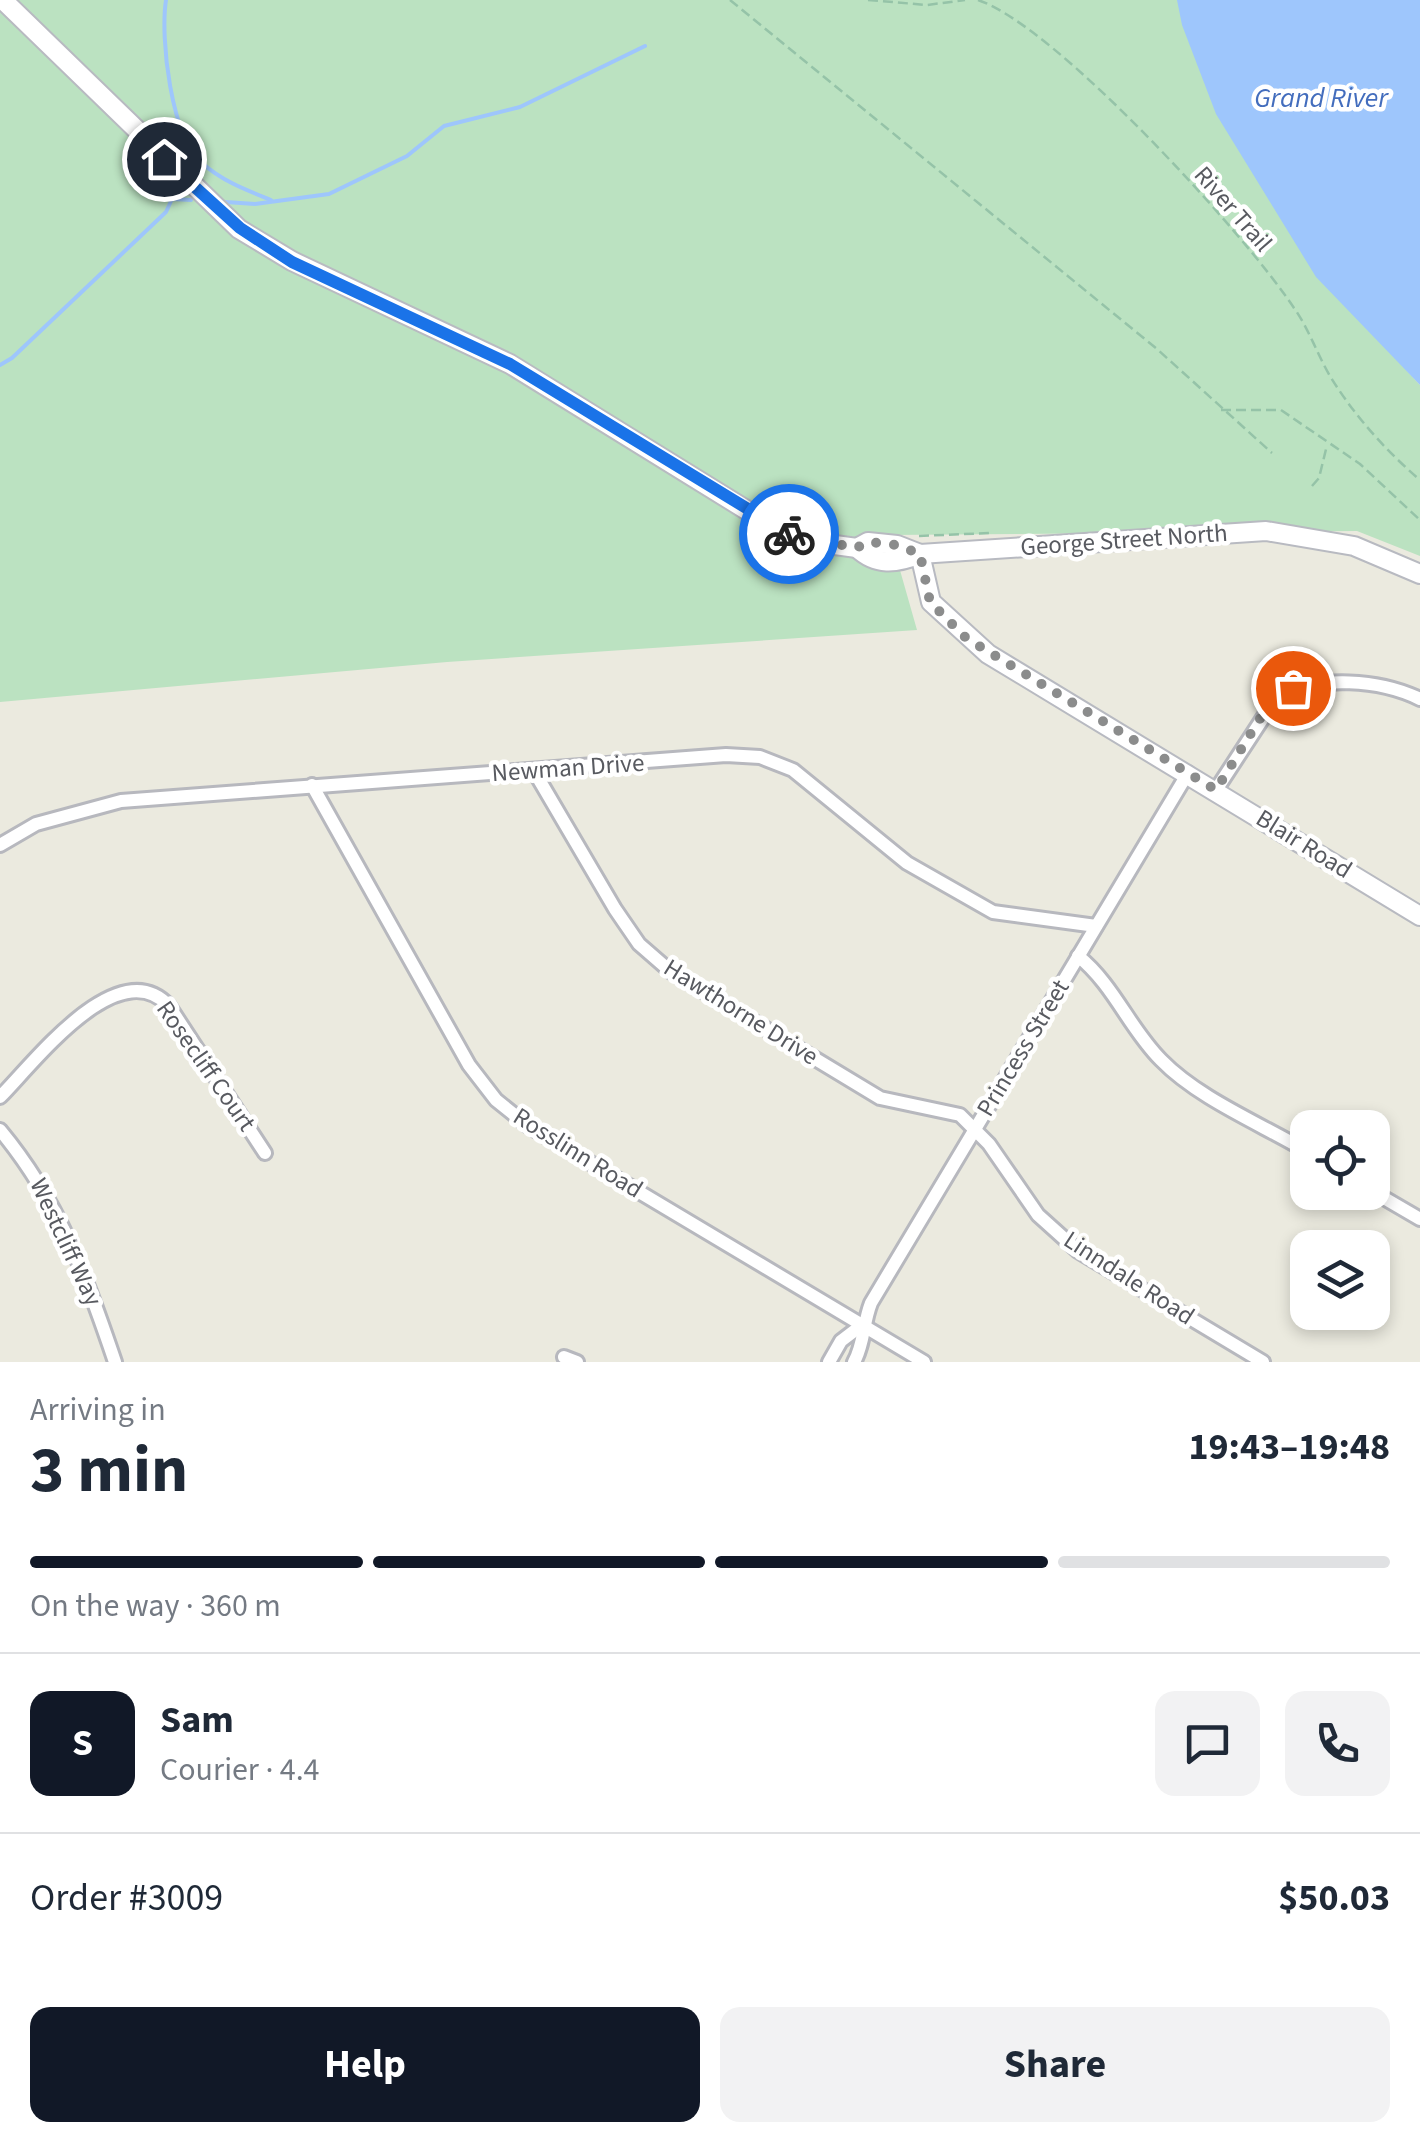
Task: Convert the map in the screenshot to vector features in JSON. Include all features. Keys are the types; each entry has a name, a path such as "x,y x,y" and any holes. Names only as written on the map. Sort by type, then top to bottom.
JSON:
{"main road":[{"path":"3,0 240,228 292,262 510,364 782,532 856,548 869,559 898,563 920,554"},
{"name":"George Street North","path":"920,554 1266,531 1327,539 1380,554 1420,574"},
{"name":"Blair Road","path":"920,554 930,602 966,638 1420,916"}],"street":[{"path":"1216,790 1278,695 1293,688 1377,684 1420,699"},
{"name":"Newman Drive","path":"0,844 36,824 122,801 726,755 760,757 793,770 907,863 993,912 1096,926"},
{"name":"Hawthorne Drive","path":"534,771 615,909 640,944 670,972 880,1098 960,1115 975,1129"},
{"name":"Princess Street","path":"828,1362 841,1341 862,1325 1188,774"},
{"name":"Rosslinn Road","path":"312,785 469,1065 496,1100 528,1125 924,1362"},
{"path":"1078,956 1102,978 1142,1039 1165,1064 1290,1141"},
{"name":"Rosecliff Court","path":"0,1097 78,1017 108,998 144,990 158,994 169,1006 265,1153"},
{"name":"Linndale Road","path":"975,1129 1038,1215 1078,1251 1263,1362"},
{"name":"Westcliff Way","path":"0,1130 38,1176 84,1270 115,1362"},
{"path":"1390,1202 1420,1220"},
{"name":"Princess Street","path":"854,1362 860,1350 862,1325"}],"path":[{"path":"730,0 1158,348 1272,453"},
{"path":"868,0 927,5 965,0"},
{"name":"River Trail","path":"978,0 1041,35 1150,142 1295,308 1330,376 1355,412 1420,480"},
{"path":"1221,410 1281,410 1360,464 1420,520"},
{"path":"1312,486 1319,478 1327,444"}],"green space":[{"path":"0,0 1239,0 1407,371 1420,385 1420,556 1357,531 890,535 917,630 447,662 0,702"}],"water":[{"name":"Grand River","path":"1177,0 1420,0 1420,385 1316,277 1216,114 1182,25"}],"waterway":[{"path":"166,0 170,86 191,150 218,175 271,200"},
{"path":"226,202 255,204 329,194 407,156 444,126 520,107 645,46"},
{"path":"0,365 166,212 172,199 191,200"}],"way so far":[{"path":"789,534 856,548 868,542 897,545 920,554 930,602 966,638 1216,790 1269,704 1293,688"}],"route":[{"path":"164,159 240,228 292,262 510,364 789,534"}]}
